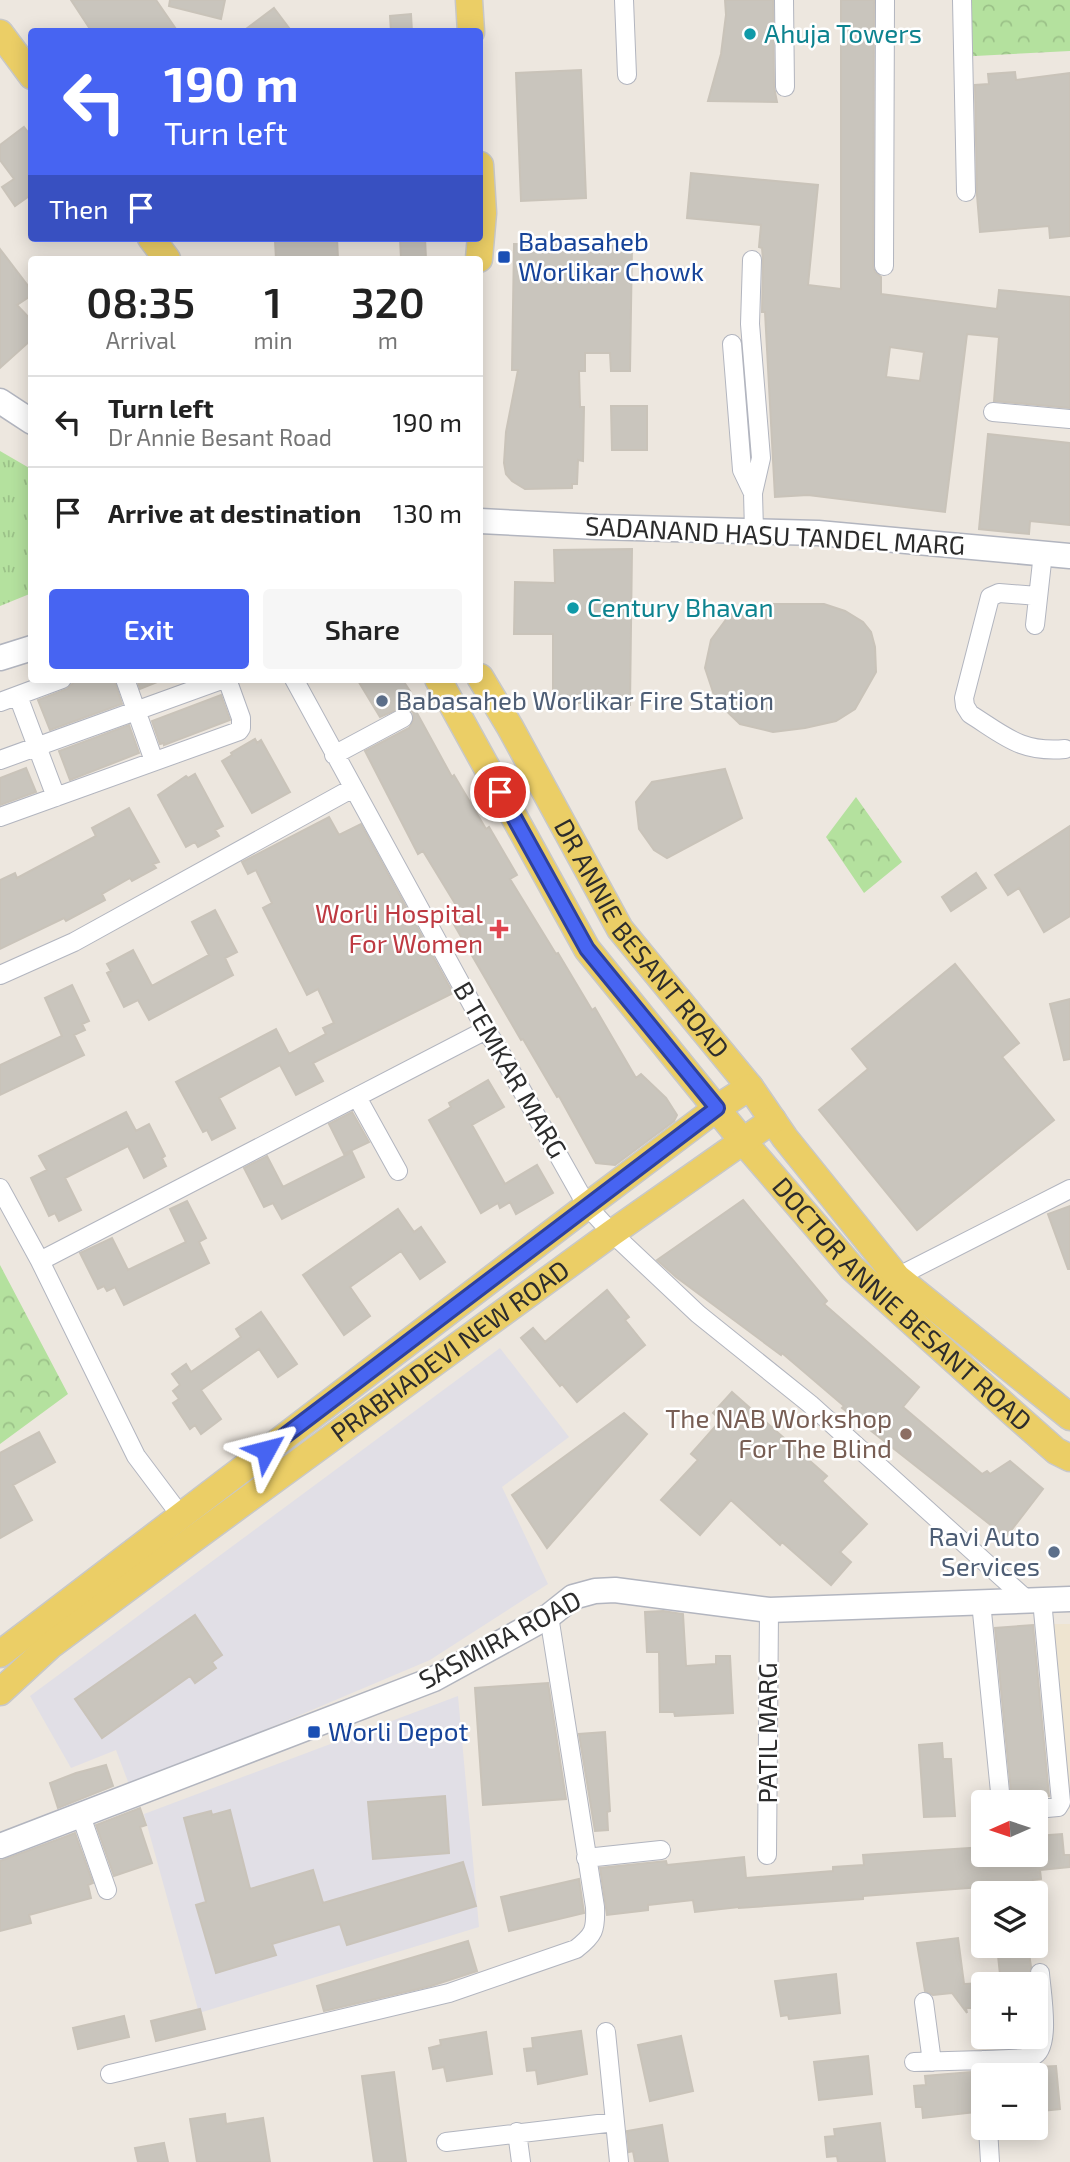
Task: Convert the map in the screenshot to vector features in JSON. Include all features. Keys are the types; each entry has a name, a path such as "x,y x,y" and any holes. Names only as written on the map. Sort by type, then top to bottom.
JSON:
{"main road":[{"path":"469,0 471,28"},
{"path":"0,33 28,71"},
{"path":"154,242 165,256"},
{"name":"DR ANNIE BESANT ROAD","path":"483,682 620,929 750,1087 772,1121"},
{"name":"DR ANNIE BESANT ROAD","path":"440,683 587,949 743,1140"},
{"name":"PRABHADEVI NEW ROAD","path":"0,1654 587,1206 717,1108 750,1087"},
{"name":"PRABHADEVI NEW ROAD","path":"0,1692 51,1646 612,1233 772,1121"},
{"name":"DOCTOR ANNIE BESANT ROAD","path":"772,1121 897,1277 1070,1417"},
{"name":"DOCTOR ANNIE BESANT ROAD","path":"743,1140 852,1268 1056,1451 1070,1458"}],"street":[{"path":"624,0 627,75"},
{"path":"784,0 785,87"},
{"path":"884,266 885,0"},
{"path":"961,0 966,192"},
{"path":"752,260 750,324 761,458 752,493 754,531"},
{"path":"732,344 742,470 752,493"},
{"path":"0,401 28,419"},
{"path":"993,412 1070,419"},
{"name":"SADANAND HASU TANDEL MARG","path":"483,521 890,538 1070,555"},
{"path":"1035,625 1042,553"},
{"path":"1038,596 999,593 990,597 964,698 965,706 970,714 1023,747 1045,751 1065,749"},
{"path":"0,658 28,649"},
{"path":"0,702 52,683"},
{"path":"126,683 154,761"},
{"path":"0,760 214,683"},
{"path":"0,817 239,731 240,718 227,683"},
{"name":"B TEMKAR MARG","path":"296,683 486,1030 587,1206 698,1314 810,1404 1034,1600"},
{"path":"18,696 56,797"},
{"path":"334,755 404,718"},
{"path":"0,975 74,942 352,788"},
{"path":"40,1261 486,1030"},
{"path":"357,1097 398,1171"},
{"path":"0,1188 40,1261 136,1455 181,1516"},
{"path":"897,1277 1070,1189"},
{"name":"SASMIRA ROAD","path":"0,1846 434,1679 549,1616 573,1597 595,1591 615,1590 769,1610 1070,1599"},
{"path":"1034,1600 1061,1802 1058,1807 1048,1808"},
{"path":"981,1602 1000,1790"},
{"name":"PATIL MARG","path":"767,1855 769,1610"},
{"path":"110,2074 449,1993 576,1949 589,1939 596,1925 595,1907 549,1616"},
{"path":"81,1816 107,1890"},
{"path":"586,1858 661,1850"},
{"path":"924,2002 923,2062 971,2067"},
{"path":"606,2032 619,2162"},
{"path":"1004,2063 1033,2056 1041,2049"},
{"path":"446,2142 615,2122"},
{"path":"517,2132 521,2162"},
{"path":"989,2140 990,2162"}],"shaded area":[{"path":"500,1348 569,1437 502,1487 548,1584 430,1660 130,1787 116,1750 71,1768 30,1696"},
{"path":"1050,1624 1070,1624 1070,1809 1069,1809"},
{"path":"458,1696 479,1927 199,2013 144,1814"}],"green space":[{"path":"954,0 1070,0 1070,51 956,57"},
{"path":"0,451 28,467 28,595 0,606"},
{"path":"856,797 902,862 864,893 826,837"},
{"path":"0,1265 68,1394 0,1444"}],"building":[{"path":"71,0 156,0 175,28 89,28"},
{"path":"170,0 225,0 221,19 169,6"},
{"name":"Ahuja Towers","path":"725,0 773,0 774,87 777,102 708,101 721,54 726,15"},
{"path":"841,0 874,0 873,266 881,277 881,294 997,309 999,290 1070,297 1070,408 994,401 999,337 967,334 945,512 808,495 775,497 765,312 762,312 763,260 762,248 759,247 761,225 687,218 691,173 818,185 808,285 841,289","holes":["890,347 924,352 920,381 886,377"]},
{"path":"274,8 289,28 247,28"},
{"path":"411,14 412,28 391,28 390,16"},
{"path":"581,70 586,198 521,201 516,73"},
{"path":"1015,72 1016,80 1070,73 1070,236 1050,238 1049,226 980,232 975,85 989,84 988,74"},
{"path":"24,127 28,132 28,197 15,206 2,187 14,179 0,160 0,145"},
{"path":"275,242 337,242 338,256 276,256"},
{"path":"400,242 425,242 426,256 401,256"},
{"path":"514,244 632,246 630,371 611,371 610,353 585,353 585,371 579,371 580,407 584,407 583,461 578,460 577,484 572,484 572,488 525,489 506,474 506,432 518,370 512,370"},
{"path":"0,249 28,286 28,298 17,305 28,317 28,343 0,368"},
{"path":"611,406 647,406 647,450 612,450"},
{"path":"988,434 1070,443 1070,525 1030,521 1029,534 979,529"},
{"name":"Century Bhavan","path":"632,549 630,705 553,702 553,634 514,634 515,582 555,583 554,550"},
{"path":"762,604 824,604 845,611 863,622 871,632 875,647 876,672 855,709 836,721 773,732 740,724 716,701 705,668 711,640 730,614"},
{"path":"73,683 115,683 122,704 50,730 38,700 67,689"},
{"path":"138,683 155,683 140,689"},
{"path":"359,683 405,683 410,691 406,693 452,777 454,775 486,829 489,827 517,875 510,879 556,954 558,953 592,1010 595,1008 636,1078 641,1074 666,1098 677,1115 674,1121 615,1165 596,1163 559,1096 557,1097 523,1039 521,1040 452,921 462,915 423,851 418,854 365,751 409,728 414,719 413,712 403,707 380,717"},
{"path":"221,695 230,720 164,745 160,744 152,721"},
{"path":"129,725 139,753 70,780 59,751"},
{"path":"255,739 257,743 261,740 290,792 252,813 222,761"},
{"path":"26,768 36,792 0,805 0,778"},
{"path":"725,769 742,818 667,858 654,850 639,829 636,802 652,782"},
{"path":"195,774 223,826 215,830 219,836 198,847 195,842 186,847 158,795 186,776 188,778"},
{"path":"129,808 159,862 153,864 156,868 132,881 130,878 102,894 105,900 66,921 64,918 0,949 0,880 15,873 17,878 96,836 92,828"},
{"path":"329,817 339,835 361,824 453,993 313,1063 323,1081 296,1095 280,1065 219,1098 235,1128 212,1140 207,1130 203,1132 176,1082 276,1029 289,1054 326,1034 323,1028 334,1023 318,989 307,995 263,908 272,903 256,870 248,874 242,862"},
{"path":"1070,826 1070,916 1044,932 1019,888 1008,895 995,875"},
{"path":"976,873 986,888 951,911 942,897"},
{"path":"215,910 237,952 225,958 233,975 149,1020 138,1000 124,1007 107,973 111,971 107,964 133,950 152,986 209,955 192,922"},
{"path":"955,964 1019,1043 1002,1057 1054,1120 917,1230 819,1110 868,1069 852,1049"},
{"path":"72,985 89,1021 82,1024 85,1030 74,1035 84,1055 0,1095 0,1065 62,1036 45,998"},
{"path":"1070,999 1070,1059 1064,1060 1050,1004"},
{"path":"488,1080 504,1107 472,1125 505,1184 537,1165 553,1193 516,1214 510,1202 500,1208 498,1203 481,1213 429,1120 451,1107 449,1103"},
{"path":"126,1112 136,1131 149,1124 165,1156 162,1158 166,1166 144,1178 128,1146 65,1178 81,1210 59,1221 55,1213 49,1216 31,1178 47,1170 39,1156"},
{"path":"352,1112 369,1142 344,1154 329,1124"},
{"path":"352,1152 364,1177 282,1219 273,1203 264,1207 244,1168 267,1156 283,1187"},
{"path":"743,1200 827,1301 824,1304 919,1387 903,1407 982,1474 987,1471 990,1474 1010,1461 1043,1489 1006,1537 842,1408 844,1406 782,1353 781,1355 676,1277 657,1260"},
{"path":"187,1201 206,1238 199,1242 209,1263 124,1305 115,1287 107,1291 104,1286 98,1289 80,1253 112,1238 128,1270 186,1242 170,1209"},
{"path":"1070,1206 1070,1269 1068,1269 1048,1214"},
{"path":"398,1209 414,1232 421,1227 445,1262 420,1279 401,1251 350,1287 370,1316 344,1335 303,1275"},
{"path":"607,1290 629,1317 625,1320 645,1345 577,1402 562,1384 560,1386 521,1338 533,1328 545,1342"},
{"path":"261,1312 297,1364 278,1377 259,1349 201,1390 221,1419 201,1434 195,1425 190,1429 173,1403 179,1399 173,1391 180,1385 172,1374 186,1364 191,1372 241,1337 236,1329"},
{"path":"732,1392 827,1476 822,1481 867,1524 840,1552 851,1562 831,1585 782,1542 780,1545 731,1500 700,1535 661,1500 698,1460 691,1454 721,1420 713,1413"},
{"path":"624,1413 647,1434 547,1548 512,1495"},
{"path":"39,1432 55,1462 13,1485 32,1520 0,1538 0,1453"},
{"path":"645,1612 683,1614 686,1666 716,1664 716,1656 730,1656 733,1713 675,1716 674,1712 660,1712 659,1652 647,1652"},
{"path":"195,1615 222,1655 212,1662 216,1668 195,1683 190,1676 102,1738 75,1699"},
{"path":"1033,1625 1049,1796 1048,1790 1011,1790 995,1628"},
{"path":"548,1683 566,1799 483,1805 475,1688"},
{"path":"605,1732 610,1811 607,1812 608,1830 595,1831 579,1734"},
{"path":"942,1743 943,1759 951,1759 955,1816 924,1817 919,1745"},
{"path":"106,1765 113,1786 58,1808 50,1783"},
{"path":"445,1796 449,1853 373,1859 368,1802"},
{"path":"140,1808 146,1825 140,1827 152,1863 114,1876 96,1825"},
{"path":"230,1810 250,1889 313,1870 323,1903 463,1862 476,1906 347,1945 340,1924 272,1944 276,1955 216,1973 196,1905 206,1902 184,1818 211,1811 212,1815"},
{"path":"75,1833 93,1883 88,1885 91,1898 29,1915 31,1923 0,1931 0,1861"},
{"path":"1062,1834 1064,1855 1070,1855 1070,1867 1040,1870 1041,1879 1033,1881 971,1881 971,1888 695,1912 693,1900 648,1905 648,1910 607,1915 600,1868 666,1861 667,1865 744,1857 746,1878 833,1871 833,1867 864,1865 863,1855 971,1848 971,1867 1048,1867 1048,1835"},
{"path":"579,1879 584,1913 509,1931 501,1897"},
{"path":"958,1938 964,1984 971,1984 971,2008 966,2008 967,2013 952,1993 933,1995 925,1991 917,1943"},
{"path":"468,1941 477,1971 431,1986 324,2011 317,1986"},
{"path":"998,1958 1030,1958 1030,1972 1000,1972"},
{"path":"836,1974 840,2013 789,2019 788,2015 781,2016 775,1981"},
{"path":"200,2009 205,2029 156,2041 151,2021"},
{"path":"124,2016 129,2037 78,2049 73,2028"},
{"path":"581,2031 587,2074 538,2084 536,2070 527,2071 524,2049 533,2048 532,2038"},
{"path":"486,2032 492,2074 447,2081 444,2067 433,2069 429,2048 441,2045 440,2040"},
{"path":"681,2036 693,2091 650,2101 638,2045"},
{"path":"868,2056 872,2094 819,2100 814,2062"},
{"path":"1048,2066 1056,2066 1060,2109 1048,2110"},
{"path":"394,2072 406,2162 374,2162 362,2076"},
{"path":"971,2072 971,2112 923,2118 922,2107 916,2107 914,2086 926,2085 925,2076"},
{"path":"225,2114 226,2124 263,2118 270,2162 197,2162 190,2119"},
{"path":"880,2123 885,2162 838,2162 837,2156 827,2157 825,2137 835,2136 834,2129"},
{"path":"662,2125 668,2162 635,2162 633,2151 629,2152 627,2131"},
{"path":"164,2143 168,2162 138,2162 135,2148"}],"place":[{"name":"Ahuja Towers","path":"750,34"},
{"name":"Babasaheb Worlikar Chowk","path":"504,257"},
{"name":"Century Bhavan","path":"573,608"},
{"name":"Babasaheb Worlikar Fire Station","path":"382,701"},
{"name":"Worli Hospital For Women","path":"499,929"},
{"name":"The NAB Workshop For The Blind","path":"906,1434"},
{"name":"Ravi Auto Services","path":"1054,1552"},
{"name":"Worli Depot","path":"314,1732"}],"route":[{"path":"266,1450 717,1108 587,949 500,792"}]}
